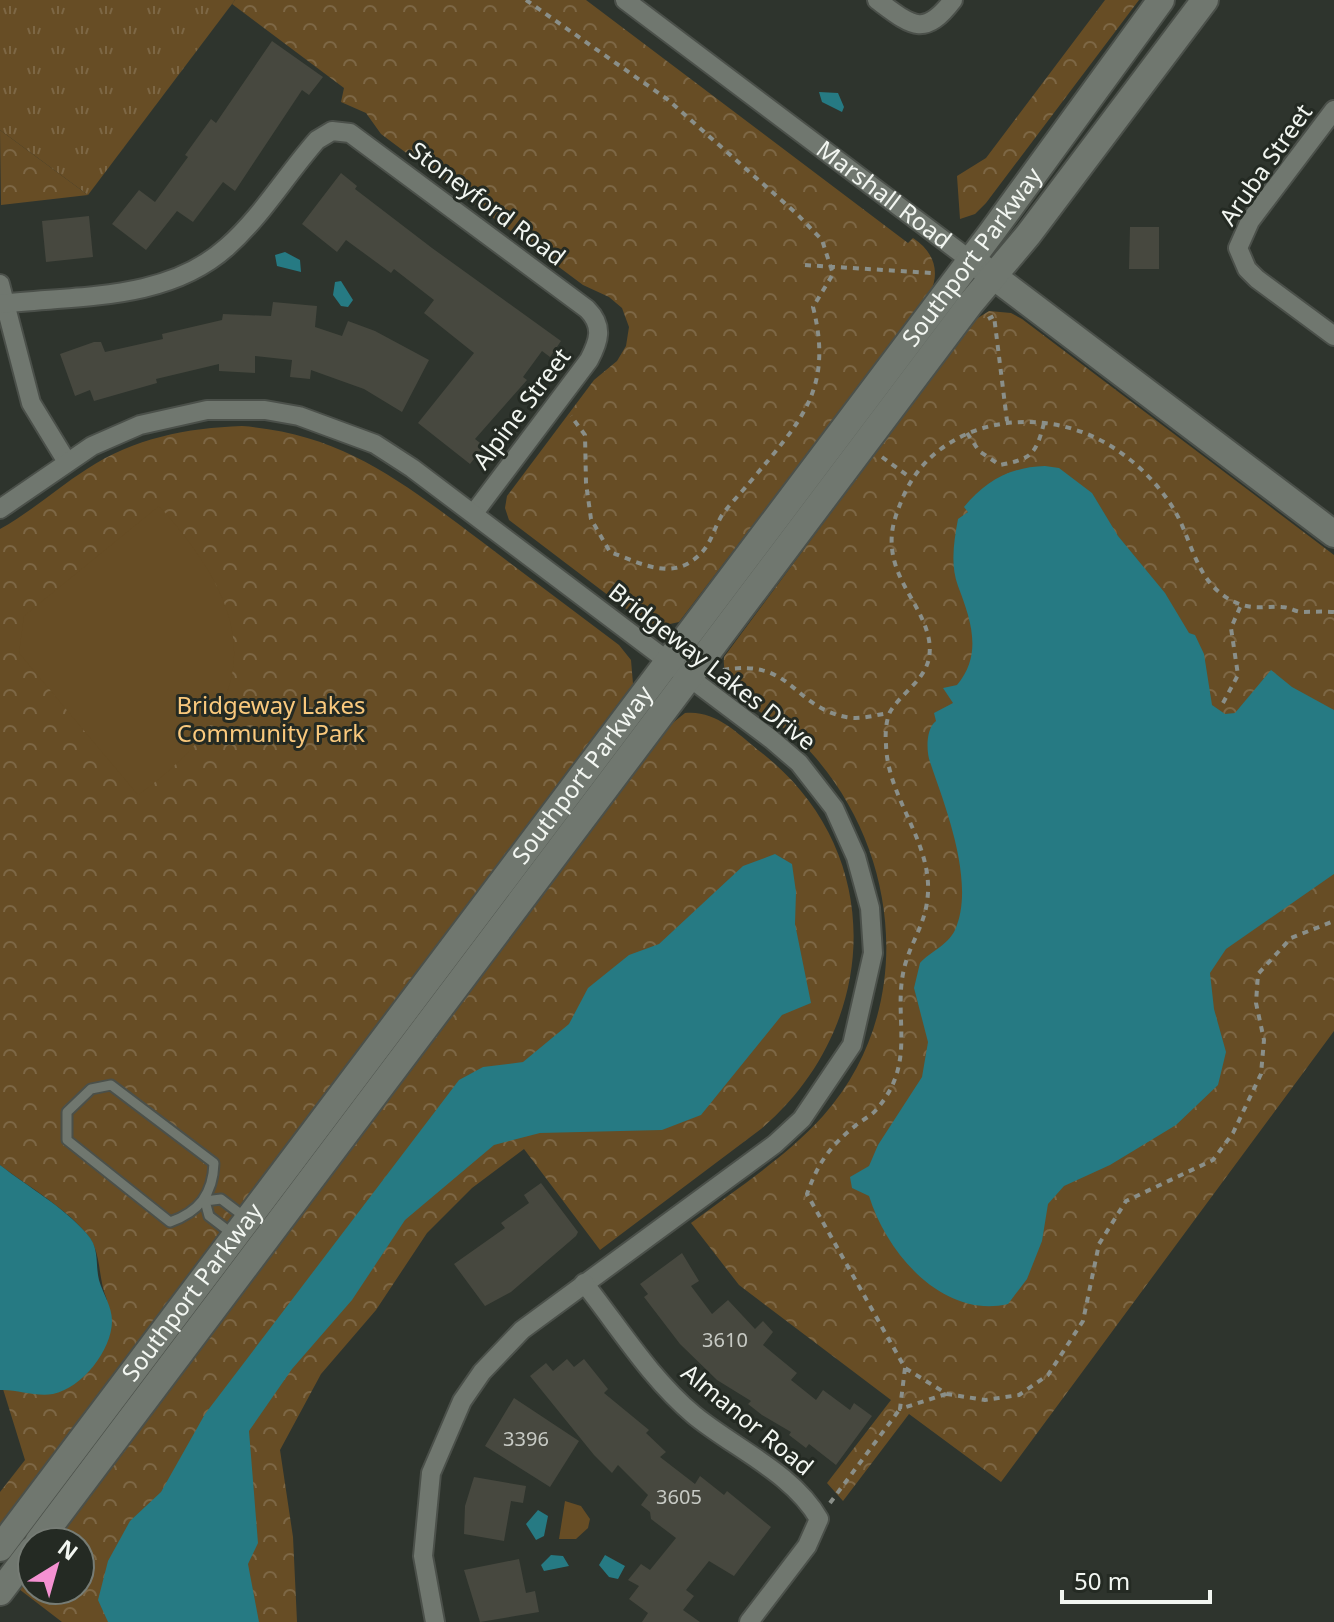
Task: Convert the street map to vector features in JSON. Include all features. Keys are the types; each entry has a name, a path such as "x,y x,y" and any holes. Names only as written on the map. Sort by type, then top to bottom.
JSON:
{"street":[{"name":"Marshall Road","path":"625,0 1334,534"},
{"path":"877,0 911,22 925,25 937,21 953,0"},
{"name":"Southport Parkway","path":"0,1548 669,662 1161,0"},
{"name":"Southport Parkway","path":"50,1526 992,276 1028,235 1205,0"},
{"name":"Aruba Street","path":"1334,110 1250,221 1238,248 1247,269 1257,279 1334,336"},
{"name":"Stoneyford Road","path":"2,304 113,293 161,284 196,268 225,249 317,140 332,131 358,137 587,309 600,331"},
{"path":"0,284 2,304 31,403 67,462"},
{"name":"Alpine Street","path":"474,513 589,360 600,331"},
{"name":"Bridgeway Lakes Drive","path":"0,509 103,441 175,415 207,410 265,410 337,427 375,444 474,513 799,763 834,808 856,857 870,908 873,953 867,993 852,1045 802,1119 775,1144 584,1283 504,1347 462,1401 431,1473 426,1508 423,1556 435,1622"},
{"name":"Almanor Road","path":"584,1283 665,1388 693,1414 799,1493 819,1519"},
{"path":"749,1622 807,1546 819,1519"},
{"path":"0,1592 16,1571"}],"lane":[{"path":"263,1244 242,1228 209,1216 205,1201 214,1181 214,1163 111,1085 91,1089 67,1112 67,1140 170,1222 189,1215 205,1201 221,1199 242,1228 263,1244"}],"path":[{"path":"526,0 667,99 797,214 822,240 833,274 813,307 820,334 818,385 789,436 722,516 713,542 686,565 659,569 610,552 591,519 586,483 585,435 559,400"},
{"path":"805,265 931,273"},
{"path":"983,316 983,321 994,316 1007,421"},
{"path":"723,670 756,667 775,673 820,706 845,717 889,713 920,681 927,661 929,640 897,572 892,548 893,521 911,478 930,458 967,433 1007,421 1044,423 1077,430 1126,456 1147,476 1177,515 1208,582 1241,605 1334,612"},
{"path":"967,433 979,451 1000,465 1026,460 1037,447 1044,423"},
{"path":"882,457 911,478"},
{"path":"1223,703 1238,675 1231,628 1241,605"},
{"path":"889,713 887,759 928,877 926,911 905,964 900,1005 904,1039 898,1070 876,1110 829,1146 816,1167 807,1194 905,1368 947,1394 985,1400 1019,1395 1048,1375 1083,1321 1099,1244 1114,1216 1126,1201 1213,1160 1240,1121 1261,1074 1264,1040 1256,1003 1258,974 1291,938 1334,921"},
{"path":"819,1519 900,1409 905,1368"},
{"path":"900,1409 947,1394"}],"green space":[{"path":"0,0 235,0 88,195 0,130"},
{"path":"235,0 586,0 908,243 913,238 926,249 935,269 930,293 679,622 661,626 642,621 509,520 505,508 507,496 594,380 617,361 626,346 629,327 622,308 609,297 583,285 381,134 366,113 341,102 344,88 232,4"},
{"path":"1105,0 1139,0 986,203 975,214 960,219 957,176 986,158"},
{"path":"0,130 88,195 1,205"},
{"path":"989,311 1011,313 1022,319 1334,555 1334,1031 1001,1482 909,1414 843,1501 827,1483 891,1400 739,1285 691,1223 793,1146 823,1116 854,1073 874,1026 885,976 886,925 877,875 860,827 834,782 801,742 740,695 725,671 724,657 973,321"},
{"name":"Bridgeway Lakes Community Park","path":"242,426 311,439 342,450 398,481 619,645 631,660 633,684 0,1528 0,1492 25,1460 3,1389 13,1388 28,1393 107,1300 96,1252 88,1236 52,1202 0,1165 0,529 87,469 123,449 181,432"},
{"path":"159,506 192,547 216,585 230,622 234,658 227,692 209,727 180,761 138,795 19,653 24,616"},
{"path":"685,713 706,715 724,724 758,750 801,791 831,837 848,887 854,938 847,990 830,1041 801,1087 761,1129 600,1250 524,1149 472,1188 427,1233 376,1310 321,1374 280,1450 293,1537 297,1622 62,1622 41,1606 96,1606 96,1526 66,1526 665,729"},
{"path":"565,1501 581,1506 590,1519 588,1528 576,1539 559,1539"}],"water":[{"path":"819,92 838,93 844,107 842,112 822,102"},
{"path":"285,252 300,260 301,272 277,266 275,255"},
{"path":"341,281 353,300 348,307 341,306 333,295 335,282"},
{"path":"1059,468 1092,493 1118,536 1165,593 1189,633 1195,635 1204,654 1212,705 1225,714 1235,713 1271,670 1292,687 1334,710 1334,874 1226,949 1210,973 1214,1009 1226,1052 1218,1085 1176,1125 1110,1165 1064,1186 1048,1204 1042,1241 1027,1279 1008,1304 984,1306 961,1302 940,1292 921,1277 889,1239 869,1196 852,1188 850,1177 869,1166 878,1145 922,1077 928,1042 914,988 920,963 952,936 961,911 962,890 956,845 930,762 928,746 930,729 936,721 934,713 953,703 943,688 957,685 970,661 972,649 970,624 953,561 958,519 968,512 964,507 989,483 1020,469"},
{"path":"775,854 792,864 796,892 795,924 811,1003 782,1015 701,1115 662,1130 540,1133 494,1145 405,1220 352,1300 292,1369 249,1431 258,1543 248,1564 259,1622 108,1622 98,1600 108,1561 130,1521 161,1492 205,1414 459,1080 483,1067 523,1062 569,1024 588,988 629,955 659,944 743,866"},
{"path":"0,1165 68,1215 91,1239 99,1280 111,1310 111,1332 101,1355 84,1376 53,1394 0,1390"},
{"path":"538,1510 548,1516 544,1536 536,1540 526,1524"},
{"path":"551,1555 563,1556 569,1566 544,1571 541,1565"},
{"path":"605,1555 625,1566 618,1579 609,1577 599,1565"}],"building":[{"path":"272,41 323,77 309,95 302,90 235,191 223,182 193,222 177,211 146,250 112,224 139,190 155,202 211,119 216,123"},
{"path":"341,173 357,186 355,189 432,248 561,341 550,357 542,351 523,377 527,380 475,439 484,446 470,464 418,423 474,353 424,313 434,300 394,269 391,273 346,240 337,252 302,224"},
{"path":"89,216 93,257 46,262 42,221"},
{"path":"1130,227 1159,227 1159,269 1129,269"},
{"path":"273,302 317,306 315,327 342,336 348,321 375,331 429,360 402,412 364,389 311,370 310,379 290,377 292,360 255,356 255,373 219,371 219,364 156,379 157,383 94,401 90,390 75,396 60,354 94,342 101,342 105,352 163,339 162,334 222,320 223,314 271,316"},
{"path":"541,1183 578,1232 511,1292 485,1306 454,1264 505,1228 501,1223 529,1203 524,1195"},
{"path":"682,1253 699,1281 691,1286 712,1314 728,1300 755,1329 763,1321 773,1332 763,1345 797,1373 791,1380 816,1400 823,1390 850,1410 854,1403 872,1416 836,1465 809,1444 806,1448 789,1435 791,1432 748,1404 751,1401 717,1380 680,1344 644,1297 648,1294 640,1284"},
{"path":"567,1359 574,1367 584,1359 608,1389 604,1393 649,1430 646,1433 666,1452 660,1457 695,1484 700,1476 724,1495 727,1491 771,1527 734,1576 709,1561 686,1590 694,1596 683,1610 700,1622 642,1622 648,1613 629,1599 639,1586 628,1580 641,1564 650,1570 676,1538 651,1519 650,1512 641,1505 648,1495 618,1465 612,1473 594,1455 530,1376 546,1363 553,1371"},
{"path":"514,1398 579,1441 550,1487 485,1446"},
{"path":"474,1477 526,1486 523,1503 511,1501 504,1541 464,1534 465,1506"},
{"path":"519,1559 526,1593 535,1591 539,1612 480,1622 464,1570"}]}
